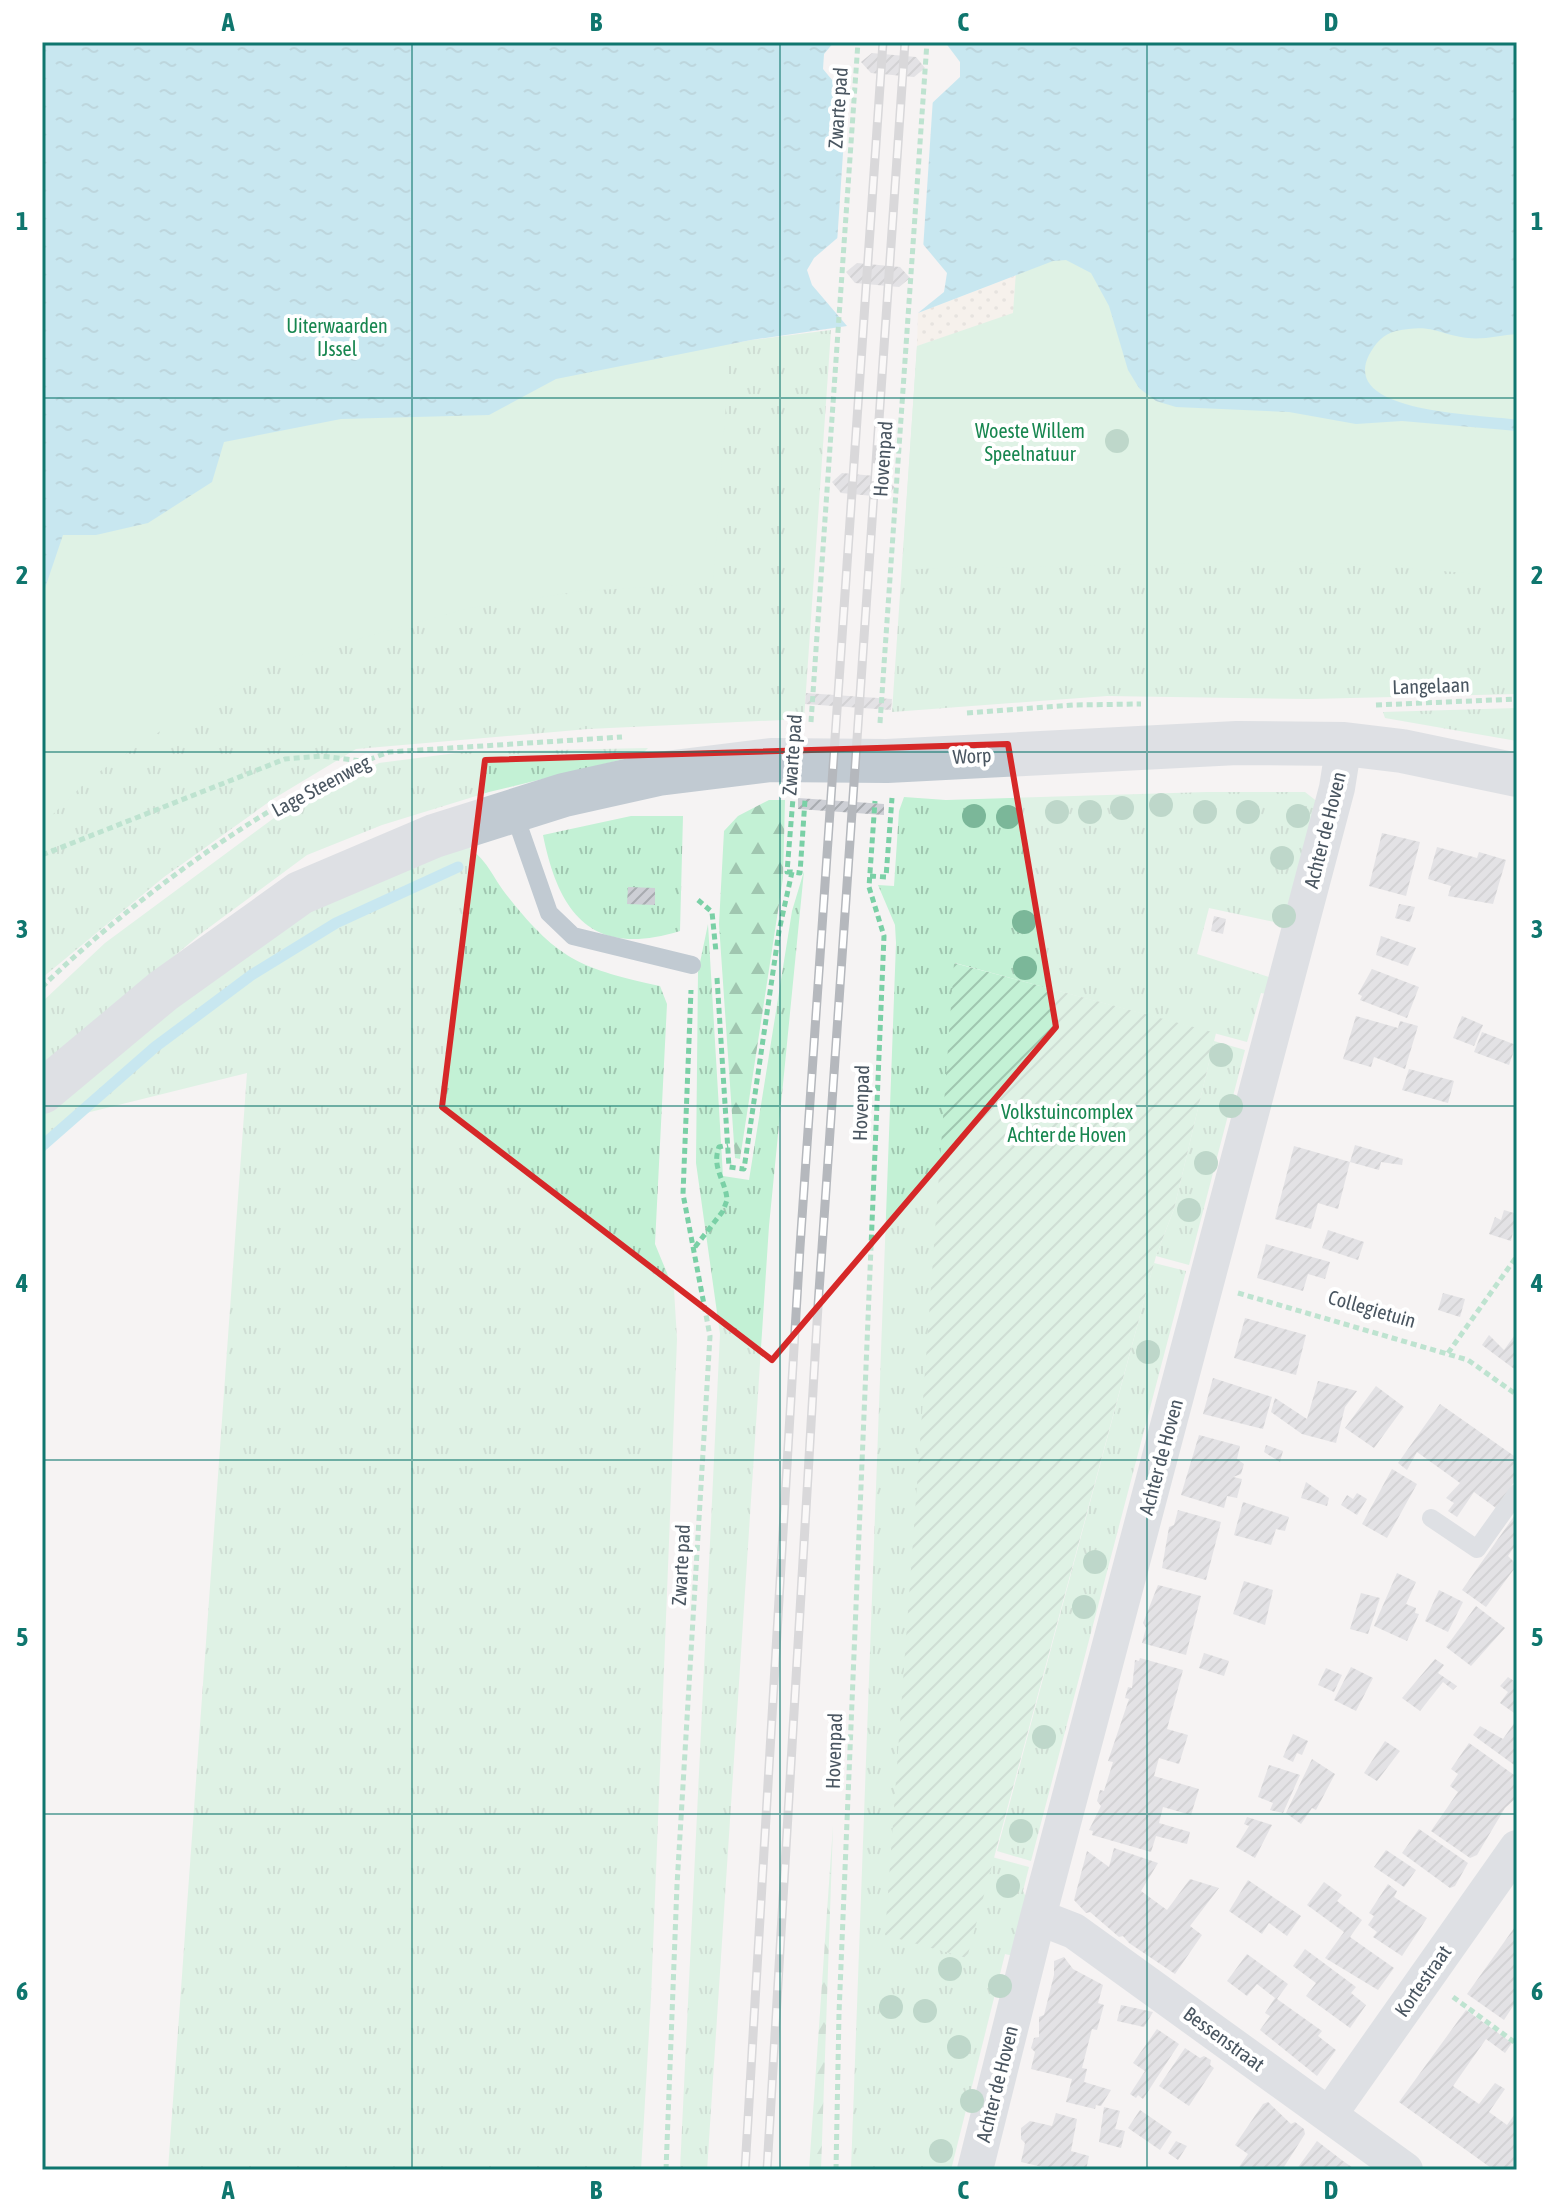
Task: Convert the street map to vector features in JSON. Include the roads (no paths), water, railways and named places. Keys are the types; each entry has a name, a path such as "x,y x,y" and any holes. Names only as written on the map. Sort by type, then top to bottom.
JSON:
{"street":[{"name":"Worp","path":"42,1092 163,991 264,917 340,874 434,836 513,810 609,785 704,779 771,760 887,761 1174,746 1353,726 1417,753 1517,775"},
{"name":"Achter de Hoven","path":"975,2170 1038,1917 1353,726"},
{"name":"Kortestraat","path":"1329,2115 1517,1848"},
{"name":"Bessenstraat","path":"1038,1917 1074,1931 1405,2170"}],"lane":[{"path":"513,810 549,913 573,936 692,965"},
{"path":"1431,1518 1477,1549 1517,1493"}],"water":[{"path":"42,42 834,42 824,54 823,69 862,116 914,120 960,77 960,62 945,42 1517,42 1517,334 1474,338 1427,329 1391,332 1369,355 1365,375 1375,390 1394,400 1449,413 1517,420 1517,431 1402,421 1356,424 1289,412 1176,407 1156,401 1139,388 1128,370 1109,306 1091,273 1066,260 1053,261 918,313 944,292 947,273 907,225 856,222 814,258 807,270 812,285 847,326 751,340 556,379 489,415 341,419 224,442 212,482 148,523 96,535 63,535 42,597"}],"waterway":[{"path":"42,1146 155,1047 253,974 336,923 458,867"}],"railway":[{"path":"745,2170 800,1247 883,42"},
{"path":"767,2170 818,1306 905,42"}],"park label":[{"name":"Uiterwaarden IJssel","path":"337,338"},
{"name":"Woeste Willem Speelnatuur","path":"1030,442"},
{"name":"Volkstuincomplex Achter de Hoven","path":"1067,1124"}]}
